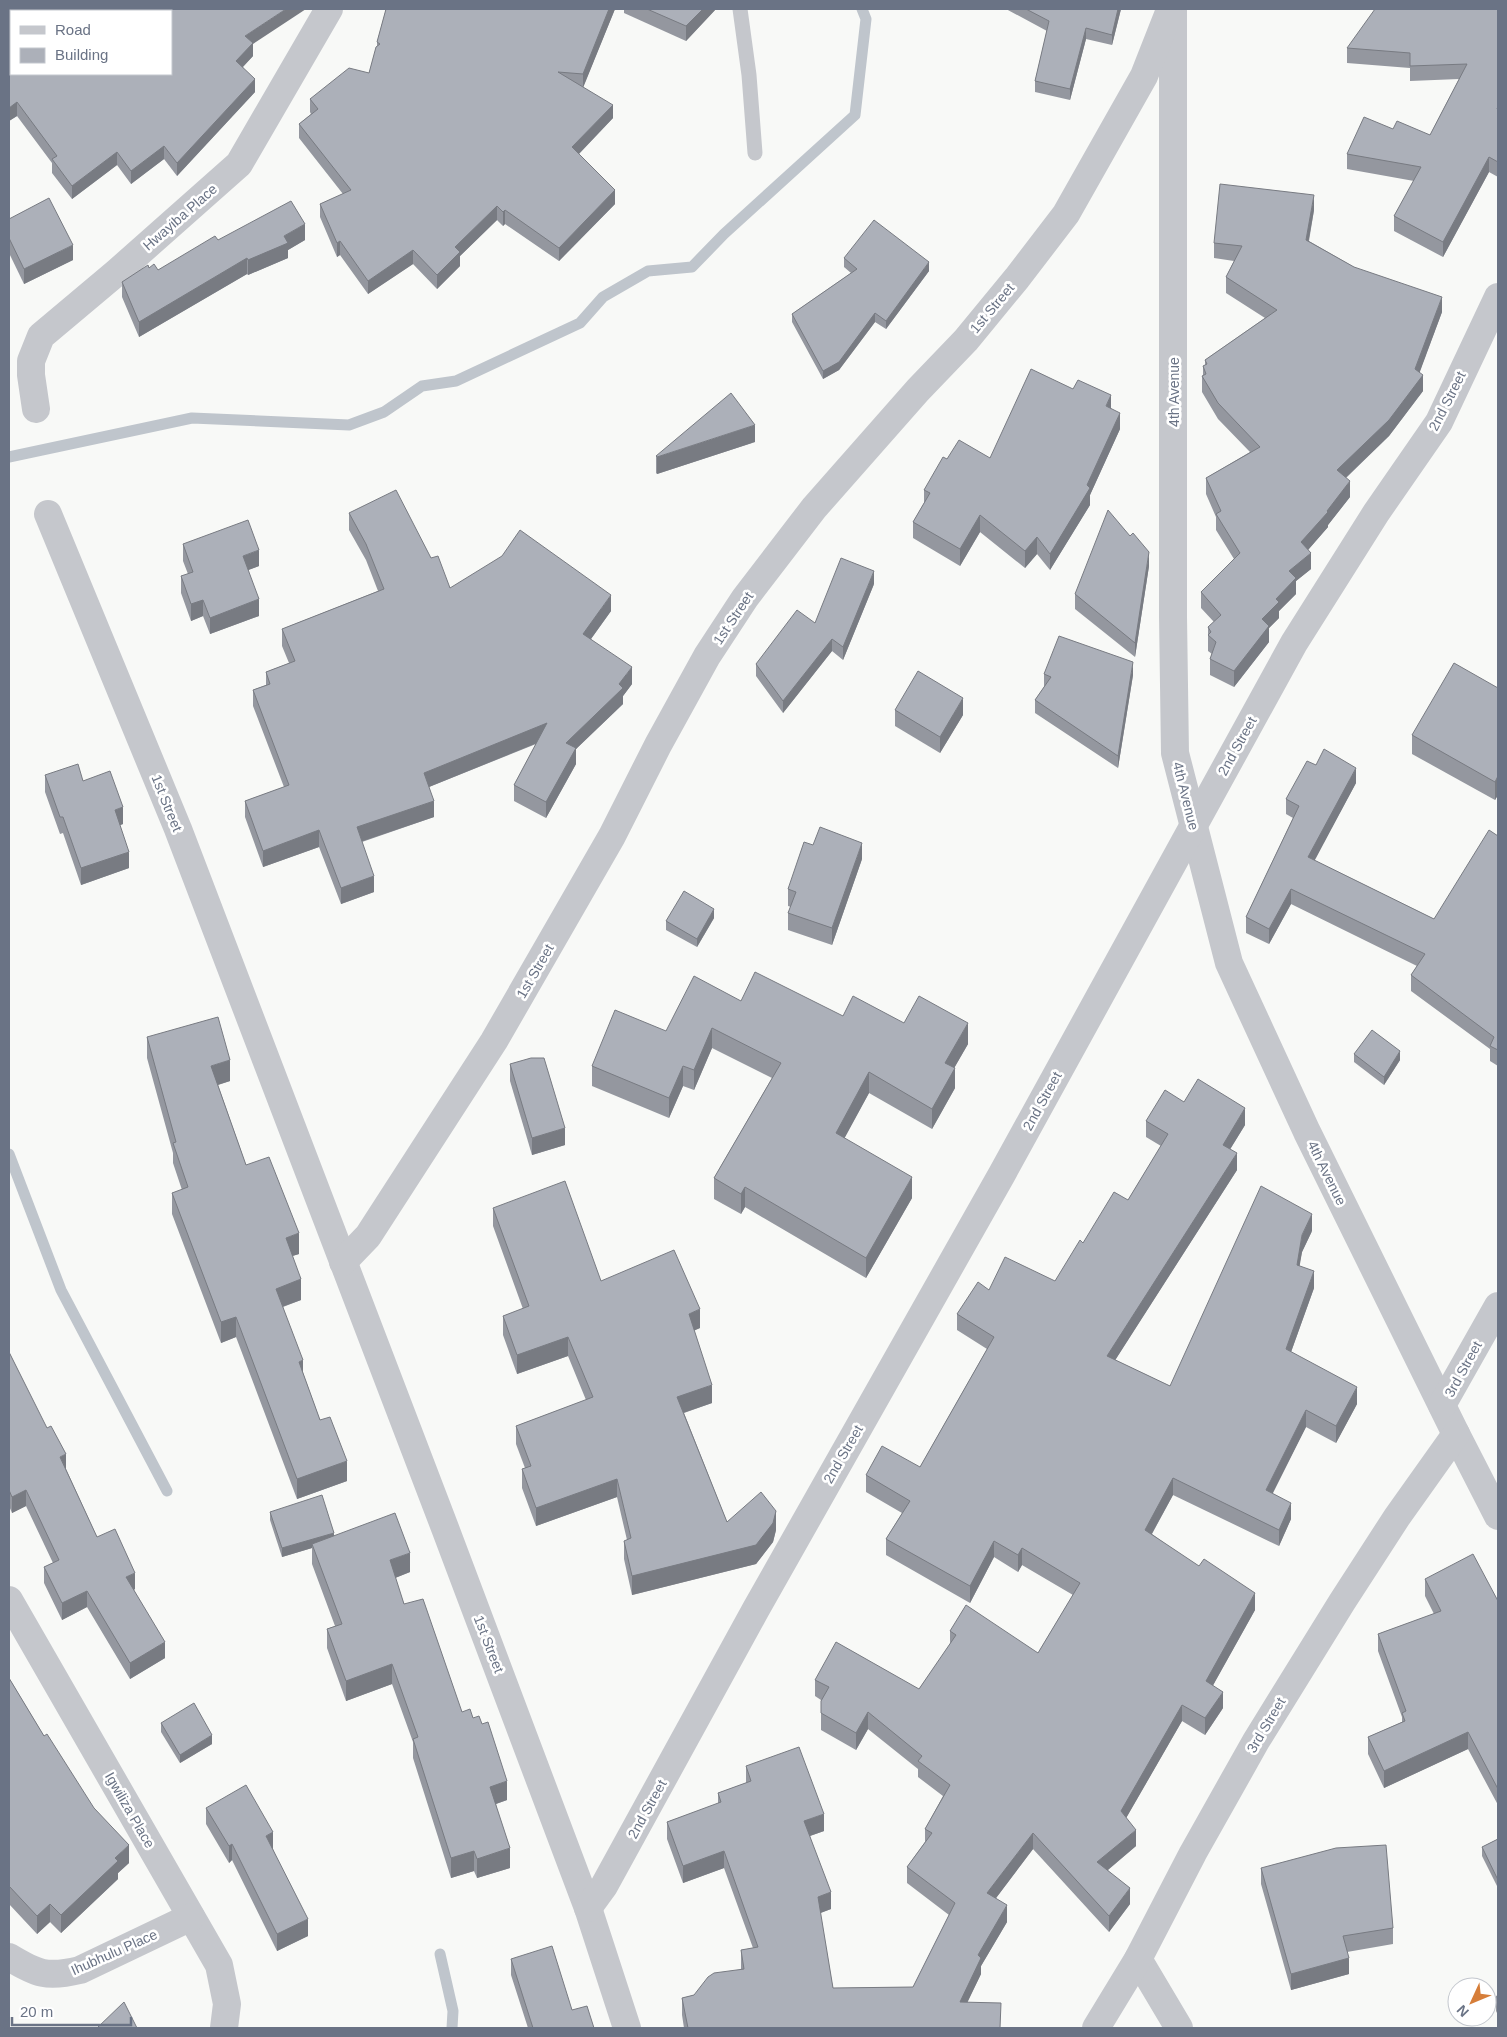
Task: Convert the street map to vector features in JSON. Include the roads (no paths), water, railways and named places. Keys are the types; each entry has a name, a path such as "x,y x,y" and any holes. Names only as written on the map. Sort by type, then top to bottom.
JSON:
{"street":[{"name":"Hwayiba Place","path":"36,409 31,362 41,336 123,267 239,164 329,9"},
{"name":"4th Avenue","path":"1172,9 1175,753 1229,963 1312,1141 1498,1516"},
{"name":"1st Street","path":"342,1262 368,1236 494,1041 612,836 658,745 718,640 745,598 814,508 918,390 966,340 1066,214 1144,76 1172,9"},
{"name":"2nd Street","path":"588,1908 604,1886 756,1609 1002,1174 1294,644 1376,513 1439,422 1498,297"},
{"name":"1st Street","path":"48,514 178,829 588,1908 627,2028"},
{"name":"3rd Street","path":"1442,1405 1498,1306"},
{"name":"3rd Street","path":"1096,2028 1138,1960 1193,1853 1256,1740 1397,1517 1456,1434"},
{"name":"Igwiliza Place","path":"9,1600 219,1964 227,2004 224,2028"},
{"name":"Ihubhulu Place","path":"9,1957 43,1975 62,1975 80,1970 191,1917"},
{"path":"1138,1960 1179,2028"}],"lane":[{"path":"740,9 749,74 755,153"}],"waterway":[{"path":"9,457 192,418 349,425 384,412 422,386 456,381 580,323 603,297 648,271 692,267 724,234 855,115 866,19 862,9"},
{"path":"9,1154 61,1290 167,1491"},
{"path":"440,1954 453,2011 452,2028"}]}
